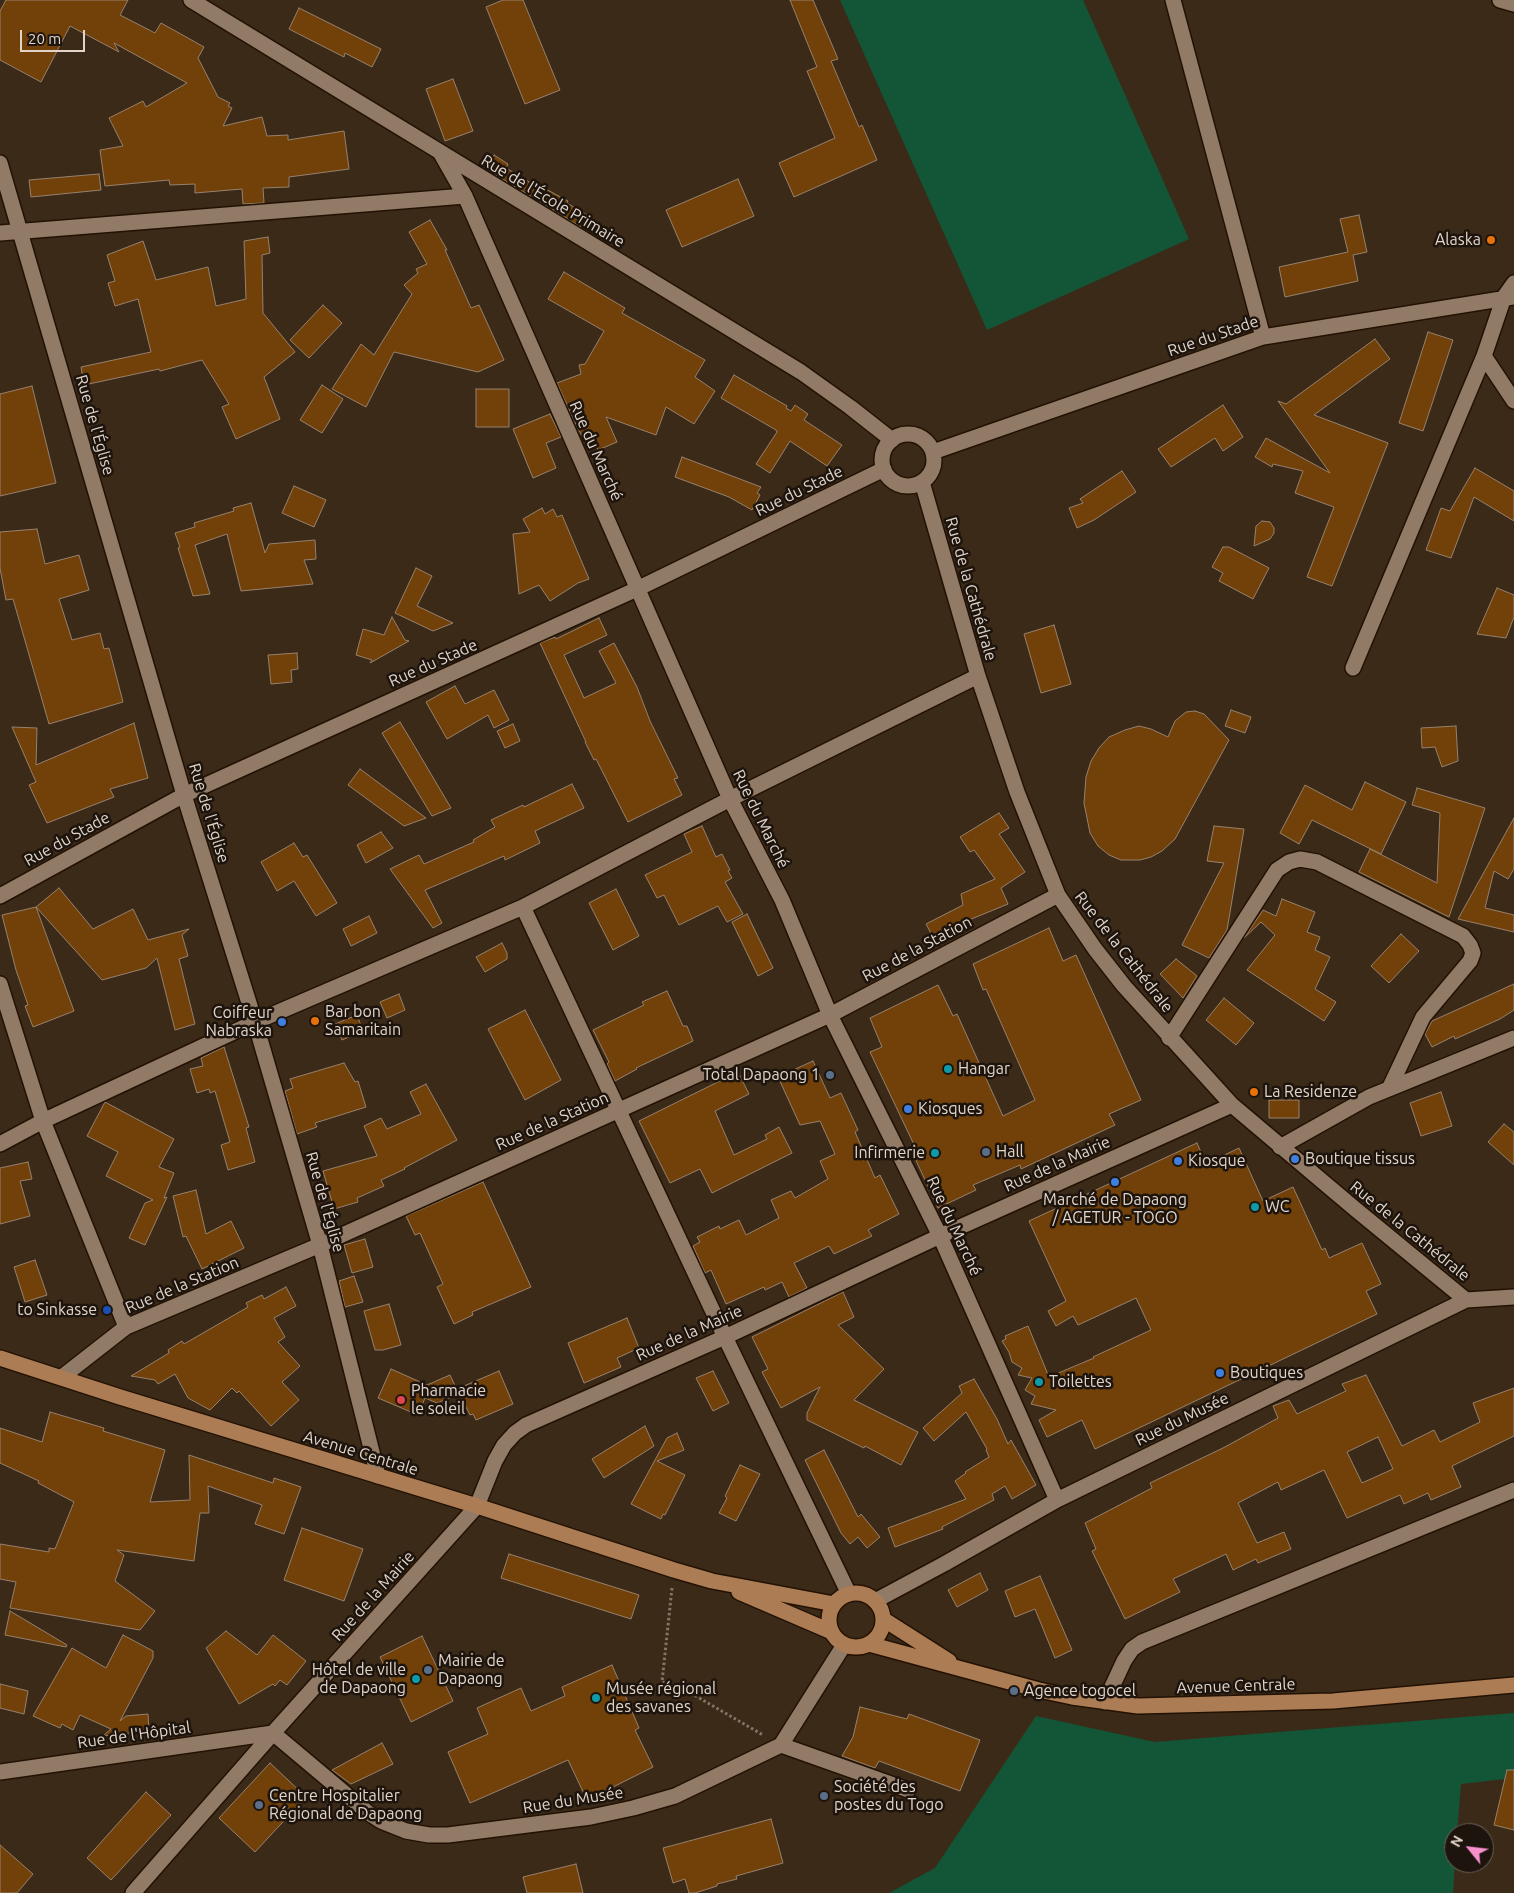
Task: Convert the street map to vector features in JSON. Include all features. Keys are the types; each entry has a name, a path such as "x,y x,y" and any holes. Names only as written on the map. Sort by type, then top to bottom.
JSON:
{"main road":[{"name":"Avenue Centrale","path":"0,1358 477,1506 674,1570 712,1581 834,1604"},
{"name":"Avenue Centrale","path":"712,1581 832,1632"},
{"path":"849,1594 863,1594 875,1601 879,1606 882,1619 879,1633 869,1644 857,1647 844,1645 832,1632 829,1618 834,1604 849,1594"},
{"name":"Avenue Centrale","path":"882,1619 963,1670"},
{"name":"Avenue Centrale","path":"869,1644 1039,1690 1138,1706 1333,1701 1514,1685"}],"street":[{"name":"Rue de l'École Primaire","path":"191,0 801,372 892,440"},
{"path":"1173,0 1263,337"},
{"path":"1500,0 1514,4"},
{"name":"Rue du Marché","path":"440,152 465,196 730,799 782,900 830,1015 940,1236 1057,1500"},
{"name":"Rue de l'Église","path":"0,163 184,795 256,1022 320,1245 378,1476"},
{"path":"0,233 465,196"},
{"path":"1353,668 1514,283"},
{"name":"Rue du Stade","path":"933,452 1263,337 1509,297"},
{"path":"1484,356 1514,401"},
{"path":"899,435 916,435 929,444 933,452 933,469 922,482 914,485 904,486 896,483 884,470 882,462 886,446 899,435"},
{"name":"Rue du Stade","path":"0,896 184,795 637,590 884,470"},
{"name":"Rue de la Cathédrale","path":"922,482 978,676 1016,792 1058,895 1095,949 1124,986 1232,1105 1280,1147 1466,1300"},
{"path":"0,1144 43,1121 256,1022 523,907 730,799 978,676"},
{"path":"1170,1038 1277,870 1289,862 1300,859 1317,862 1463,936 1473,953 1470,961 1423,1017 1389,1089"},
{"name":"Rue de la Station","path":"62,1377 126,1328 320,1245 830,1015 1058,895"},
{"path":"523,907 618,1111 849,1594"},
{"path":"0,984 43,1121 126,1328"},
{"path":"1280,1147 1369,1097 1514,1038"},
{"name":"Rue de la Mairie","path":"133,1893 273,1733 477,1506 495,1461 504,1445 526,1424 725,1336 940,1236 1232,1105"},
{"name":"Rue du Musée","path":"875,1601 1057,1500 1466,1300 1514,1297"},
{"path":"1105,1702 1124,1661 1132,1649 1142,1642 1514,1490"},
{"path":"844,1645 781,1745 908,1790"},
{"name":"Rue du Musée","path":"273,1733 367,1812 381,1821 406,1831 429,1835 448,1835 591,1817 633,1808 675,1796 781,1745"},
{"name":"Rue de l'Hôpital","path":"0,1772 273,1733"}],"path":[{"path":"674,1570 662,1682 694,1695 781,1745"}],"green space":[{"path":"840,0 1083,0 1189,239 987,330"},
{"path":"1514,1713 1514,1778 1461,1784 1458,1823 1444,1823 1444,1873 1454,1873 1453,1893 889,1893 935,1868 1036,1716 1155,1742"}],"building":[{"path":"6,0 128,0 120,15 155,33 161,23 204,47 198,58 218,97 230,103 228,106 232,108 223,126 262,117 267,136 288,135 288,140 344,131 349,169 289,177 289,187 263,188 264,203 243,204 242,189 195,193 195,184 170,185 169,180 105,186 100,150 123,146 109,118 143,101 146,107 187,83 114,43 119,52 70,26 41,82 0,60 0,11"},
{"path":"503,0 523,0 560,90 525,104 486,7"},
{"path":"790,0 813,0 838,59 831,61 859,127 862,125 877,160 794,197 779,163 835,138 807,71 817,67"},
{"path":"299,8 381,49 372,67 345,53 344,57 289,29"},
{"path":"453,79 473,131 445,141 426,89"},
{"path":"494,155 508,164 506,168 541,189 542,187 568,201 567,203 587,215 581,227 486,169"},
{"path":"99,174 101,190 31,197 29,180"},
{"path":"738,179 754,216 682,247 666,210"},
{"path":"1359,215 1367,252 1353,255 1358,281 1285,297 1279,267 1348,252 1340,219"},
{"path":"430,220 447,250 445,250 471,308 479,305 504,360 478,372 394,352 366,407 332,389 361,344 374,355 412,294 404,285 418,273 416,269 427,264 409,232"},
{"path":"268,237 270,253 262,255 263,313 295,352 264,377 280,419 236,439 222,407 229,404 202,360 160,371 159,369 84,385 81,367 151,352 138,299 115,306 108,283 115,281 107,255 143,241 156,280 208,267 216,306 246,299 244,241"},
{"path":"564,272 625,308 622,313 705,360 695,377 715,391 694,424 666,407 656,435 606,417 617,442 598,450 592,437 585,441 557,383 581,374 579,365 585,364 604,331 548,299"},
{"path":"323,305 342,323 309,358 290,340"},
{"path":"1428,332 1453,340 1423,431 1399,423"},
{"path":"1375,339 1390,359 1314,415 1388,443 1332,586 1307,577 1334,507 1295,493 1303,471 1273,464 1272,467 1255,457 1266,438 1330,473 1278,401 1286,404"},
{"path":"734,375 787,406 786,408 791,411 795,405 808,414 804,420 842,445 827,466 790,441 770,473 756,464 777,432 721,398"},
{"path":"322,385 343,399 322,433 300,420"},
{"path":"32,386 56,483 0,496 0,394"},
{"path":"476,389 509,389 509,427 476,427"},
{"path":"1223,405 1243,437 1223,451 1215,438 1171,467 1158,449"},
{"path":"550,414 561,437 546,443 556,468 533,478 513,429"},
{"path":"682,457 761,487 757,493 760,495 752,510 729,497 675,477"},
{"path":"1475,468 1514,491 1514,521 1474,497 1451,558 1426,550 1441,508 1450,511"},
{"path":"1122,471 1136,492 1094,520 1077,528 1069,508 1083,503 1080,499"},
{"path":"294,486 326,500 314,527 282,513"},
{"path":"251,503 265,553 269,544 315,540 316,559 304,560 313,584 241,591 227,534 195,545 210,594 193,596 175,533 195,527 194,523 234,511 233,508"},
{"path":"542,508 545,514 553,509 557,517 562,515 589,579 578,583 550,601 539,585 519,594 513,534 530,532 523,519"},
{"path":"1262,521 1270,522 1274,528 1274,533 1270,539 1254,546 1256,526"},
{"path":"37,529 45,564 79,555 89,590 59,599 72,640 100,633 104,649 109,648 123,702 49,724 13,599 6,600 0,568 0,532"},
{"path":"1223,547 1229,547 1269,568 1253,599 1219,581 1223,573 1212,567"},
{"path":"416,568 432,576 417,606 453,623 433,631 395,613"},
{"path":"1497,588 1514,595 1514,617 1506,638 1477,634"},
{"path":"392,617 405,640 409,641 370,663 372,660 356,655 363,629 384,635"},
{"path":"599,618 607,635 564,655 584,698 616,683 599,651 614,643 637,687 650,721 678,778 674,779 682,795 628,822 596,759 594,760 585,742 540,643 555,637 556,639"},
{"path":"1054,625 1071,684 1041,693 1024,634"},
{"path":"297,653 298,669 291,670 292,682 271,684 268,655"},
{"path":"455,686 465,704 494,690 509,720 494,728 488,715 447,739 426,702"},
{"path":"1231,710 1251,717 1245,733 1225,726"},
{"path":"1195,711 1204,714 1229,740 1175,839 1162,851 1140,860 1121,860 1109,855 1098,846 1090,833 1084,803 1086,777 1091,761 1109,737 1139,726 1168,737 1175,721 1186,712"},
{"path":"400,722 451,808 432,816 382,733"},
{"path":"134,723 148,778 110,789 114,797 47,823 29,785 36,782 12,727 37,728 36,765"},
{"path":"513,724 520,741 505,748 497,731"},
{"path":"1456,726 1458,761 1442,767 1435,747 1422,748 1421,728"},
{"path":"360,769 426,818 404,826 348,785"},
{"path":"1365,782 1406,802 1381,854 1312,820 1299,844 1280,833 1305,785 1352,810"},
{"path":"572,784 584,808 535,831 540,843 505,860 504,856 425,890 442,923 433,928 390,869 419,855 424,864 474,842 473,840 495,827 491,820 523,805 524,807"},
{"path":"1417,788 1485,808 1449,917 1359,872 1370,849 1437,883 1440,813 1412,805"},
{"path":"999,813 1009,828 999,834 1025,872 1001,888 1008,904 964,922 965,925 935,941 926,924 963,905 961,894 995,879 974,850 970,852 960,837"},
{"path":"1514,818 1514,869 1508,879 1494,871 1485,908 1514,915 1514,932 1458,919"},
{"path":"702,826 716,857 722,854 730,870 728,871 732,878 725,882 743,914 727,922 718,906 679,925 664,895 657,898 645,875 692,852 684,834"},
{"path":"1214,826 1244,829 1227,930 1209,958 1182,945 1224,863 1207,861"},
{"path":"381,832 393,848 366,863 357,845"},
{"path":"294,843 303,857 307,855 337,903 316,916 294,881 277,891 261,862"},
{"path":"59,888 93,929 133,909 148,940 189,929 182,935 188,956 179,959 195,1024 175,1030 157,958 146,968 102,980 36,907"},
{"path":"616,889 639,936 613,950 589,903"},
{"path":"1282,899 1315,912 1307,932 1320,937 1315,950 1330,957 1315,989 1336,1002 1324,1021 1247,970 1275,935 1261,922 1244,938 1263,910 1276,916"},
{"path":"36,907 74,1011 33,1027 25,1006 28,1005 16,970 2,915"},
{"path":"747,914 773,968 758,976 732,922"},
{"path":"369,916 377,933 351,946 343,929"},
{"path":"1049,928 1063,961 1076,955 1141,1100 1109,1114 1115,1125 1021,1169 1020,1165 973,1185 976,1190 938,1208 913,1154 917,1151 870,1052 882,1047 870,1018 938,985 953,1016 957,1014 1003,1116 1035,1100 986,989 983,990 973,964"},
{"path":"1401,934 1419,951 1389,983 1371,966"},
{"path":"502,943 507,953 507,959 485,972 476,957"},
{"path":"1176,959 1197,976 1183,998 1160,974"},
{"path":"1514,984 1514,1010 1500,1019 1455,1039 1454,1036 1432,1047 1425,1034 1432,1021"},
{"path":"667,991 683,1026 687,1026 693,1041 636,1068 615,1081 607,1064 609,1062 593,1030 644,1005 642,1002"},
{"path":"399,994 405,1010 387,1018 380,1002"},
{"path":"1224,998 1254,1023 1236,1045 1206,1020"},
{"path":"525,1010 561,1080 525,1100 488,1029"},
{"path":"357,1015 363,1031 342,1040 335,1024"},
{"path":"224,1047 249,1127 246,1128 255,1162 228,1170 221,1145 230,1142 215,1091 210,1093 209,1089 197,1093 190,1069 203,1066 201,1058"},
{"path":"813,1061 830,1098 841,1093 858,1130 855,1132 875,1178 880,1175 899,1214 868,1230 872,1236 834,1254 829,1246 794,1263 807,1288 789,1297 782,1282 765,1290 764,1287 726,1304 711,1270 705,1273 693,1246 700,1242 697,1237 719,1226 720,1229 739,1220 746,1235 779,1218 771,1200 791,1191 795,1198 828,1179 820,1161 835,1154 820,1121 800,1125 778,1077"},
{"path":"344,1063 355,1082 358,1081 366,1107 315,1123 317,1127 297,1134 285,1091 293,1088 290,1079"},
{"path":"738,1072 749,1094 715,1111 734,1155 767,1139 765,1135 779,1127 792,1153 712,1193 700,1169 670,1183 639,1121"},
{"path":"426,1084 457,1140 381,1180 384,1186 357,1198 358,1202 334,1209 323,1171 377,1156 364,1126 381,1118 387,1129 421,1114 410,1092"},
{"path":"1441,1092 1452,1126 1421,1136 1410,1103"},
{"path":"1269,1100 1299,1100 1299,1118 1269,1118"},
{"path":"105,1102 174,1139 159,1167 174,1173 164,1198 167,1197 145,1245 129,1238 145,1203 153,1200 106,1176 118,1152 87,1136"},
{"path":"1504,1124 1514,1132 1514,1165 1488,1142"},
{"path":"1197,1143 1206,1164 1239,1148 1263,1201 1293,1187 1322,1250 1325,1248 1329,1258 1362,1243 1381,1284 1366,1291 1377,1314 1095,1449 1082,1420 1047,1437 1039,1420 1056,1410 1031,1404 1035,1396 1025,1390 1032,1378 1018,1375 1022,1368 1012,1362 1009,1352 1002,1341 1006,1339 1005,1336 1028,1326 1049,1377 1094,1358 1151,1330 1136,1298 1078,1325 1073,1316 1056,1326 1048,1311 1066,1301 1029,1221"},
{"path":"28,1162 32,1179 20,1181 30,1216 0,1224 0,1168"},
{"path":"483,1182 531,1287 472,1312 473,1315 454,1324 437,1287 443,1284 420,1233 415,1235 406,1216"},
{"path":"196,1190 206,1234 231,1221 244,1248 202,1269 186,1236 183,1237 173,1196"},
{"path":"365,1239 373,1267 352,1273 344,1245"},
{"path":"35,1260 47,1295 25,1302 14,1267"},
{"path":"354,1276 363,1302 345,1307 339,1281"},
{"path":"286,1287 296,1306 274,1318 285,1337 278,1342 300,1366 282,1382 299,1400 271,1426 239,1391 237,1393 232,1388 210,1410 188,1398 175,1374 158,1384 155,1380 131,1376 169,1353 168,1350 182,1341 184,1344 248,1307 246,1303 262,1295 264,1299"},
{"path":"843,1292 854,1317 838,1325 884,1369 854,1400 918,1432 901,1465 865,1446 864,1448 807,1420 807,1413 820,1387 781,1408 762,1372 768,1369 752,1337"},
{"path":"389,1304 401,1345 383,1350 375,1350 364,1311"},
{"path":"627,1318 639,1348 617,1358 621,1367 584,1383 568,1343"},
{"path":"391,1369 427,1385 450,1375 459,1394 437,1403 425,1398 418,1415 378,1398"},
{"path":"499,1371 513,1404 476,1420 473,1414 470,1415 457,1389"},
{"path":"713,1371 729,1403 713,1411 696,1378"},
{"path":"1366,1375 1402,1446 1434,1430 1440,1442 1480,1422 1473,1403 1514,1388 1514,1436 1452,1466 1461,1487 1431,1500 1428,1493 1404,1504 1400,1495 1347,1518 1324,1470 1281,1490 1278,1482 1238,1503 1257,1543 1284,1532 1291,1549 1258,1563 1256,1559 1233,1570 1226,1554 1173,1579 1180,1592 1125,1619 1092,1551 1096,1549 1085,1523 1152,1488 1150,1483 1223,1448 1278,1418 1273,1406 1289,1400 1297,1414 1346,1391 1342,1384","holes":["1378,1437 1393,1469 1362,1483 1347,1452"]},
{"path":"974,1379 997,1419 1008,1444 1011,1440 1036,1485 1012,1499 1005,1486 992,1494 994,1500 942,1527 943,1529 895,1547 888,1528 966,1499 955,1481 965,1472 989,1457 987,1449 966,1412 934,1441 923,1428 962,1393 959,1386"},
{"path":"50,1412 104,1428 103,1431 165,1450 150,1502 190,1500 189,1455 273,1483 274,1478 301,1487 284,1534 255,1524 262,1505 208,1486 209,1513 200,1513 194,1561 117,1550 124,1555 115,1581 155,1611 140,1630 10,1608 16,1582 0,1579 0,1544 49,1552 49,1548 55,1549 74,1502 38,1483 39,1481 0,1463 0,1428 42,1442"},
{"path":"645,1426 654,1446 604,1478 592,1459"},
{"path":"677,1433 684,1450 657,1461 685,1475 665,1515 663,1514 661,1519 631,1504 667,1438"},
{"path":"824,1450 858,1517 861,1514 880,1537 867,1548 858,1537 850,1544 841,1533 805,1460"},
{"path":"740,1465 760,1474 736,1521 719,1513"},
{"path":"302,1528 363,1549 344,1601 284,1580"},
{"path":"509,1554 639,1595 631,1619 501,1578"},
{"path":"980,1573 988,1590 957,1607 948,1590"},
{"path":"1040,1576 1072,1650 1055,1658 1035,1609 1015,1617 1005,1591"},
{"path":"10,1611 67,1645 66,1647 5,1635"},
{"path":"226,1631 257,1655 273,1635 306,1661 287,1685 280,1680 275,1686 273,1684 239,1704 206,1648"},
{"path":"123,1635 153,1651 153,1658 120,1721 126,1716 148,1714 149,1731 103,1736 111,1729 80,1715 73,1730 62,1724 60,1728 33,1716 72,1648 106,1668"},
{"name":"Hôtel de ville de Dapaong","path":"422,1636 453,1701 411,1722 380,1657"},
{"path":"612,1665 639,1728 635,1730 653,1767 587,1800 568,1760 470,1803 448,1752 488,1734 477,1708 521,1688 531,1711 565,1696 562,1687"},
{"path":"0,1684 28,1691 24,1714 0,1708"},
{"path":"860,1707 907,1719 909,1714 980,1740 960,1791 879,1761 875,1768 842,1756 853,1737"},
{"path":"382,1743 393,1764 351,1784 332,1770"},
{"path":"270,1763 306,1797 255,1852 219,1818"},
{"path":"1507,1770 1514,1770 1514,1830 1494,1825"},
{"path":"146,1792 171,1815 111,1880 87,1858"},
{"path":"771,1819 783,1863 736,1876 737,1879 717,1884 717,1886 695,1893 689,1893 685,1879 673,1883 663,1848"},
{"path":"0,1845 33,1874 17,1893 0,1893"},
{"path":"576,1864 583,1893 527,1893 523,1877"}],"place":[{"name":"Alaska","path":"1491,240"},
{"name":"Bar bon Samaritain","path":"315,1021"},
{"name":"Coiffeur Nabraska","path":"282,1022"},
{"name":"Hangar","path":"948,1069"},
{"name":"Total Dapaong 1","path":"830,1075"},
{"name":"La Residenze","path":"1254,1092"},
{"name":"Kiosques","path":"908,1109"},
{"name":"Hall","path":"986,1152"},
{"name":"Infirmerie","path":"935,1153"},
{"name":"Boutique tissus","path":"1295,1159"},
{"name":"Kiosque","path":"1178,1161"},
{"name":"Marché de Dapaong / AGETUR - TOGO","path":"1115,1182"},
{"name":"WC","path":"1255,1207"},
{"name":"to Sinkasse","path":"107,1310"},
{"name":"Boutiques","path":"1220,1373"},
{"name":"Toilettes","path":"1039,1382"},
{"name":"Pharmacie le soleil","path":"401,1400"},
{"name":"Mairie de Dapaong","path":"428,1670"},
{"name":"Hôtel de ville de Dapaong","path":"416,1679"},
{"name":"Agence togocel","path":"1014,1691"},
{"name":"Musée régional des savanes","path":"596,1698"},
{"name":"Société des postes du Togo","path":"824,1796"},
{"name":"Centre Hospitalier Régional de Dapaong","path":"259,1805"}]}
